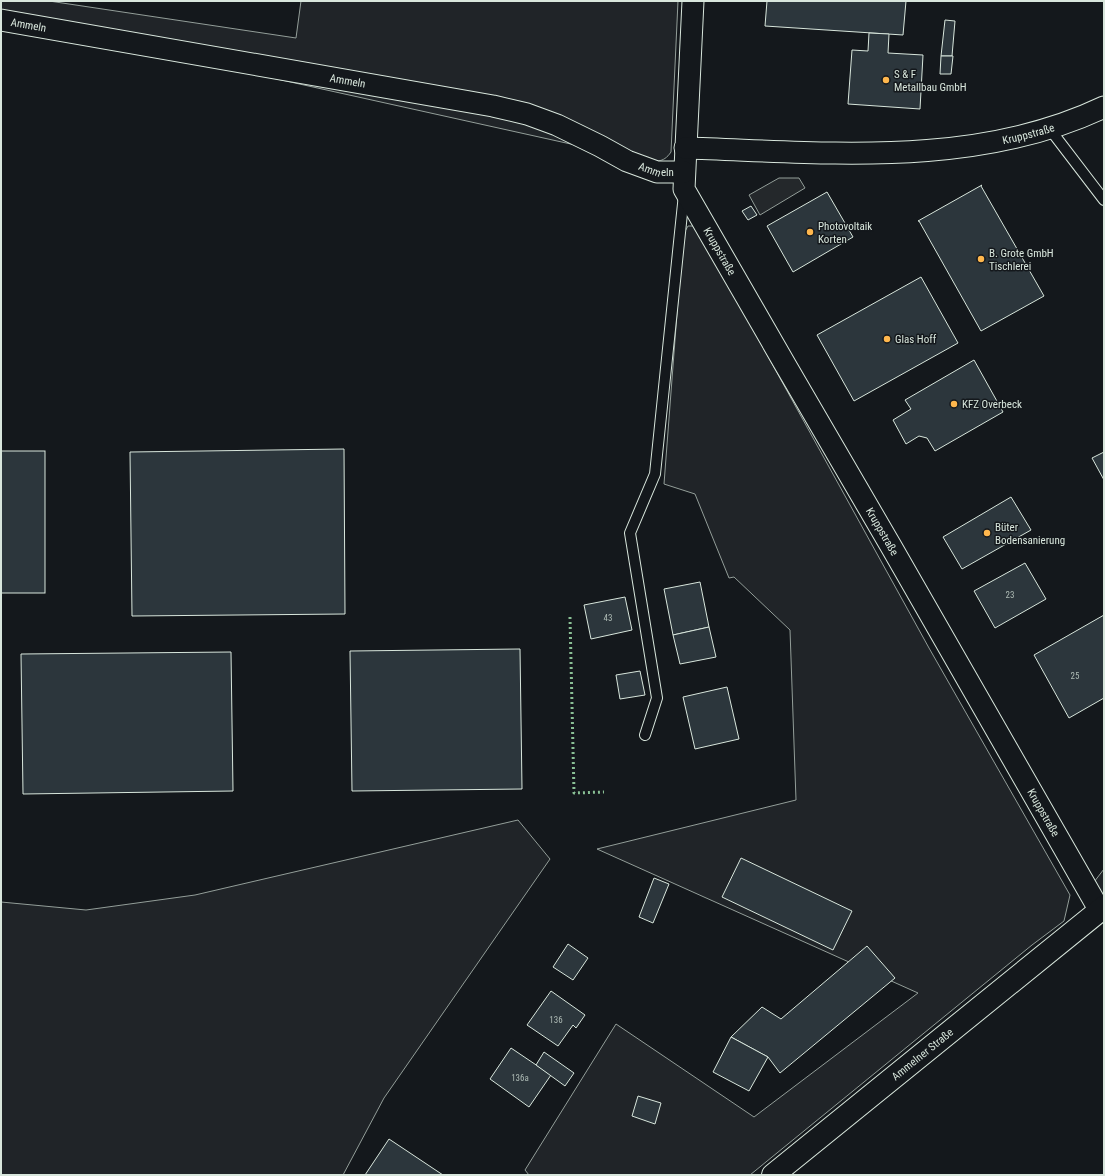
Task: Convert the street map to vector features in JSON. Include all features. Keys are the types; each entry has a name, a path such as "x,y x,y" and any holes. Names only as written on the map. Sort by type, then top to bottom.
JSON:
{"street":[{"path":"684,180 693,1"},
{"name":"Ammeln","path":"1,20 492,106 527,114 558,125 627,161 684,180"},
{"name":"Kruppstraße","path":"685,148 872,153 923,152 979,145 1012,138 1049,128 1104,107"},
{"name":"Kruppstraße","path":"684,180 786,366 1102,909"},
{"name":"Ammelner Straße","path":"773,1175 1102,909"}],"lane":[{"path":"1049,128 1104,200"},
{"path":"645,735 657,698 630,533 655,474 684,180"}],"shaded area":[{"path":"1,1 49,1 296,38 301,1 678,1 671,152 662,160 643,160 1,18"},
{"path":"779,178 799,178 805,188 760,215 749,195"},
{"path":"688,226 696,226 929,648 1070,895 1064,921 1032,945 750,1175 529,1175 525,1170 616,1024 754,1117 918,993 597,849 796,800 790,630 734,577 729,578 695,494 664,484 683,235"},
{"path":"518,820 550,859 384,1098 343,1175 1,1175 1,902 86,910 195,895"},
{"path":"1104,869 1104,900 1094,882"}],"building":[{"path":"767,1 906,1 903,35 765,26"},
{"path":"945,20 955,21 952,56 941,56"},
{"name":"S & F Metallbau GmbH","path":"869,33 889,34 888,53 923,55 920,109 848,104 852,50 868,51"},
{"path":"941,56 953,56 951,74 940,74"},
{"name":"B. Grote GmbH Tischlerei","path":"982,185 981,186 1044,296 981,331 918,221"},
{"name":"Photovoltaik Korten","path":"827,192 853,237 793,272 767,226"},
{"path":"751,206 757,215 748,220 742,211"},
{"name":"Glas Hoff","path":"921,277 958,343 854,401 817,335"},
{"name":"KFZ Overbeck","path":"974,360 1003,412 935,451 927,438 919,436 906,444 893,420 911,409 905,400"},
{"path":"344,449 345,614 132,616 130,452"},
{"path":"1,451 45,451 45,593 1,593"},
{"path":"1104,452 1104,480 1092,458"},
{"name":"Büter Bodensanierung","path":"1011,497 1031,530 962,569 943,537"},
{"path":"1025,563 1046,599 995,628 974,591"},
{"path":"700,582 709,627 673,635 664,589"},
{"path":"625,597 632,630 591,639 584,605"},
{"path":"1104,615 1104,698 1069,718 1034,655"},
{"path":"709,627 716,657 680,664 673,635"},
{"path":"520,649 522,789 352,791 350,651"},
{"path":"231,652 233,791 23,794 21,654"},
{"path":"640,671 645,695 620,699 616,675"},
{"path":"727,687 739,739 695,749 683,697"},
{"path":"741,858 852,911 833,950 722,897"},
{"path":"654,878 669,884 653,923 639,917"},
{"path":"568,944 588,958 573,980 553,967"},
{"path":"867,946 895,978 780,1073 768,1057 731,1037 762,1007 781,1019"},
{"path":"551,991 585,1015 576,1028 573,1025 558,1046 527,1025"},
{"path":"731,1037 768,1057 749,1091 713,1072"},
{"path":"511,1048 551,1075 529,1107 490,1079"},
{"path":"544,1052 574,1073 565,1086 536,1065"},
{"path":"638,1096 661,1103 655,1124 632,1116"},
{"path":"389,1139 443,1175 365,1175"}],"hedge":[{"path":"570,617 574,793 604,792"}],"place":[{"name":"S & F Metallbau GmbH","path":"886,80"},
{"name":"Photovoltaik Korten","path":"810,232"},
{"name":"B. Grote GmbH Tischlerei","path":"981,259"},
{"name":"Glas Hoff","path":"887,339"},
{"name":"KFZ Overbeck","path":"954,404"},
{"name":"Büter Bodensanierung","path":"987,533"}]}
